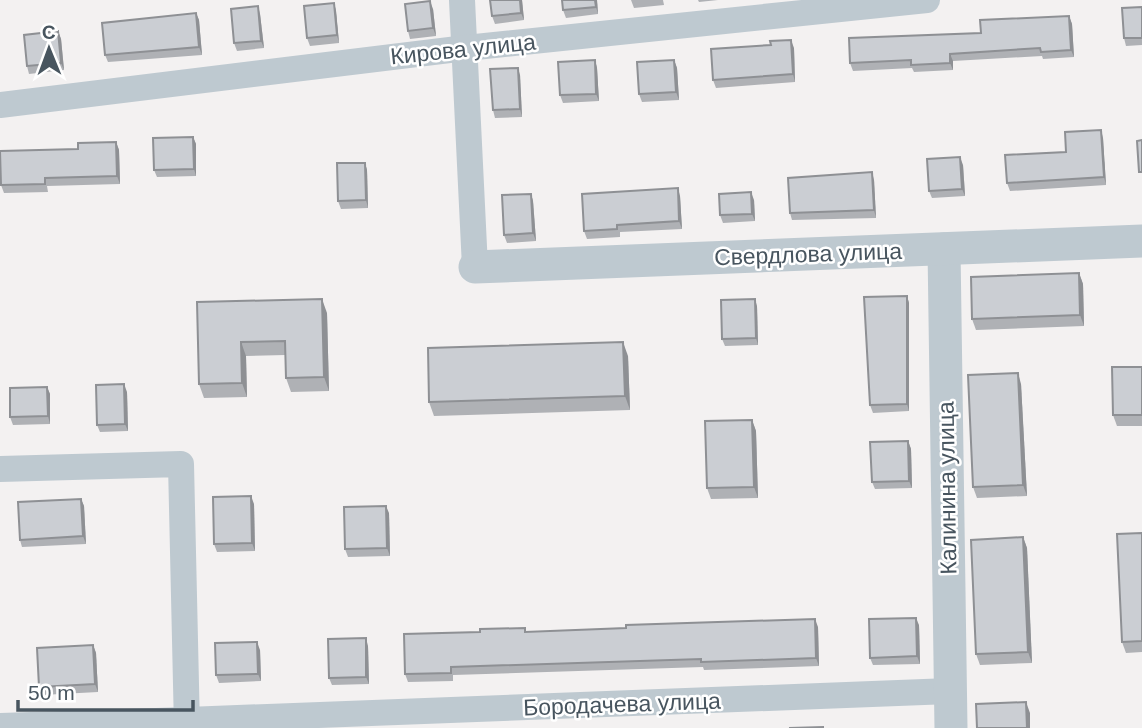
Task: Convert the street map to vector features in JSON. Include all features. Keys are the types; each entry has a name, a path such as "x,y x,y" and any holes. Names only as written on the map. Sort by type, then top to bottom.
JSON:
{"street":[{"path":"462,0 475,267"},
{"name":"Кирова улица","path":"0,105 466,48 927,0"},
{"name":"Свердлова улица","path":"475,267 1142,241"},
{"name":"Калинина улица","path":"944,248 951,728"},
{"path":"0,469 181,464 187,724"},
{"name":"Бородачева улица","path":"0,726 187,724 950,691"}],"building":[{"path":"490,0 520,0 521,13 492,16"},
{"path":"562,0 595,0 596,7 563,10"},
{"path":"430,1 433,28 408,31 405,4"},
{"path":"334,3 337,35 307,38 304,6"},
{"path":"258,6 261,41 234,43 231,9"},
{"path":"1142,7 1142,38 1124,38 1122,8"},
{"path":"196,13 199,47 105,55 102,23"},
{"path":"1069,16 1071,50 1041,52 1040,48 950,54 950,63 911,65 911,60 850,63 849,38 981,33 980,20"},
{"path":"58,31 61,63 27,66 24,35"},
{"path":"791,40 793,74 713,80 711,49 771,45 770,41"},
{"path":"595,60 596,94 560,95 558,62"},
{"path":"674,60 676,92 639,94 637,62"},
{"path":"518,68 520,109 493,110 490,69"},
{"path":"1101,130 1104,177 1007,183 1005,155 1066,152 1065,132"},
{"path":"193,137 194,169 154,170 153,138"},
{"path":"1142,140 1142,172 1139,172 1137,141"},
{"path":"116,142 117,176 45,178 45,184 1,185 0,151 78,149 78,143"},
{"path":"960,157 962,189 929,191 927,159"},
{"path":"337,163 365,163 366,200 338,201"},
{"path":"872,172 874,210 790,213 788,178"},
{"path":"678,188 679,221 617,225 617,229 584,231 582,194"},
{"path":"751,192 752,214 720,215 719,194"},
{"path":"531,194 533,233 504,235 502,195"},
{"path":"1079,273 1080,315 972,319 971,277"},
{"path":"907,296 907,404 870,405 864,297"},
{"path":"322,299 324,377 286,378 285,341 241,342 242,383 199,384 197,302"},
{"path":"755,299 756,338 722,339 721,300"},
{"path":"623,342 625,396 429,402 428,348"},
{"path":"1112,367 1142,367 1142,415 1113,415"},
{"path":"1018,373 1023,485 973,487 968,375"},
{"path":"124,384 125,424 97,425 96,385"},
{"path":"47,387 48,416 10,417 10,388"},
{"path":"752,420 754,487 707,488 705,421"},
{"path":"908,441 909,481 872,482 870,442"},
{"path":"251,496 252,543 214,544 213,497"},
{"path":"81,499 83,536 20,540 18,502"},
{"path":"386,506 387,548 345,549 344,507"},
{"path":"1142,533 1142,641 1122,642 1117,534"},
{"path":"1023,537 1028,652 976,654 971,540"},
{"path":"916,618 917,656 870,658 869,619"},
{"path":"815,619 816,658 451,667 451,673 405,674 404,634 525,628 525,632 626,628 626,625"},
{"path":"366,638 366,677 329,678 328,639"},
{"path":"257,642 258,674 216,675 215,643"},
{"path":"93,645 95,684 39,687 37,648"},
{"path":"1026,702 1027,728 977,728 976,704"}]}
